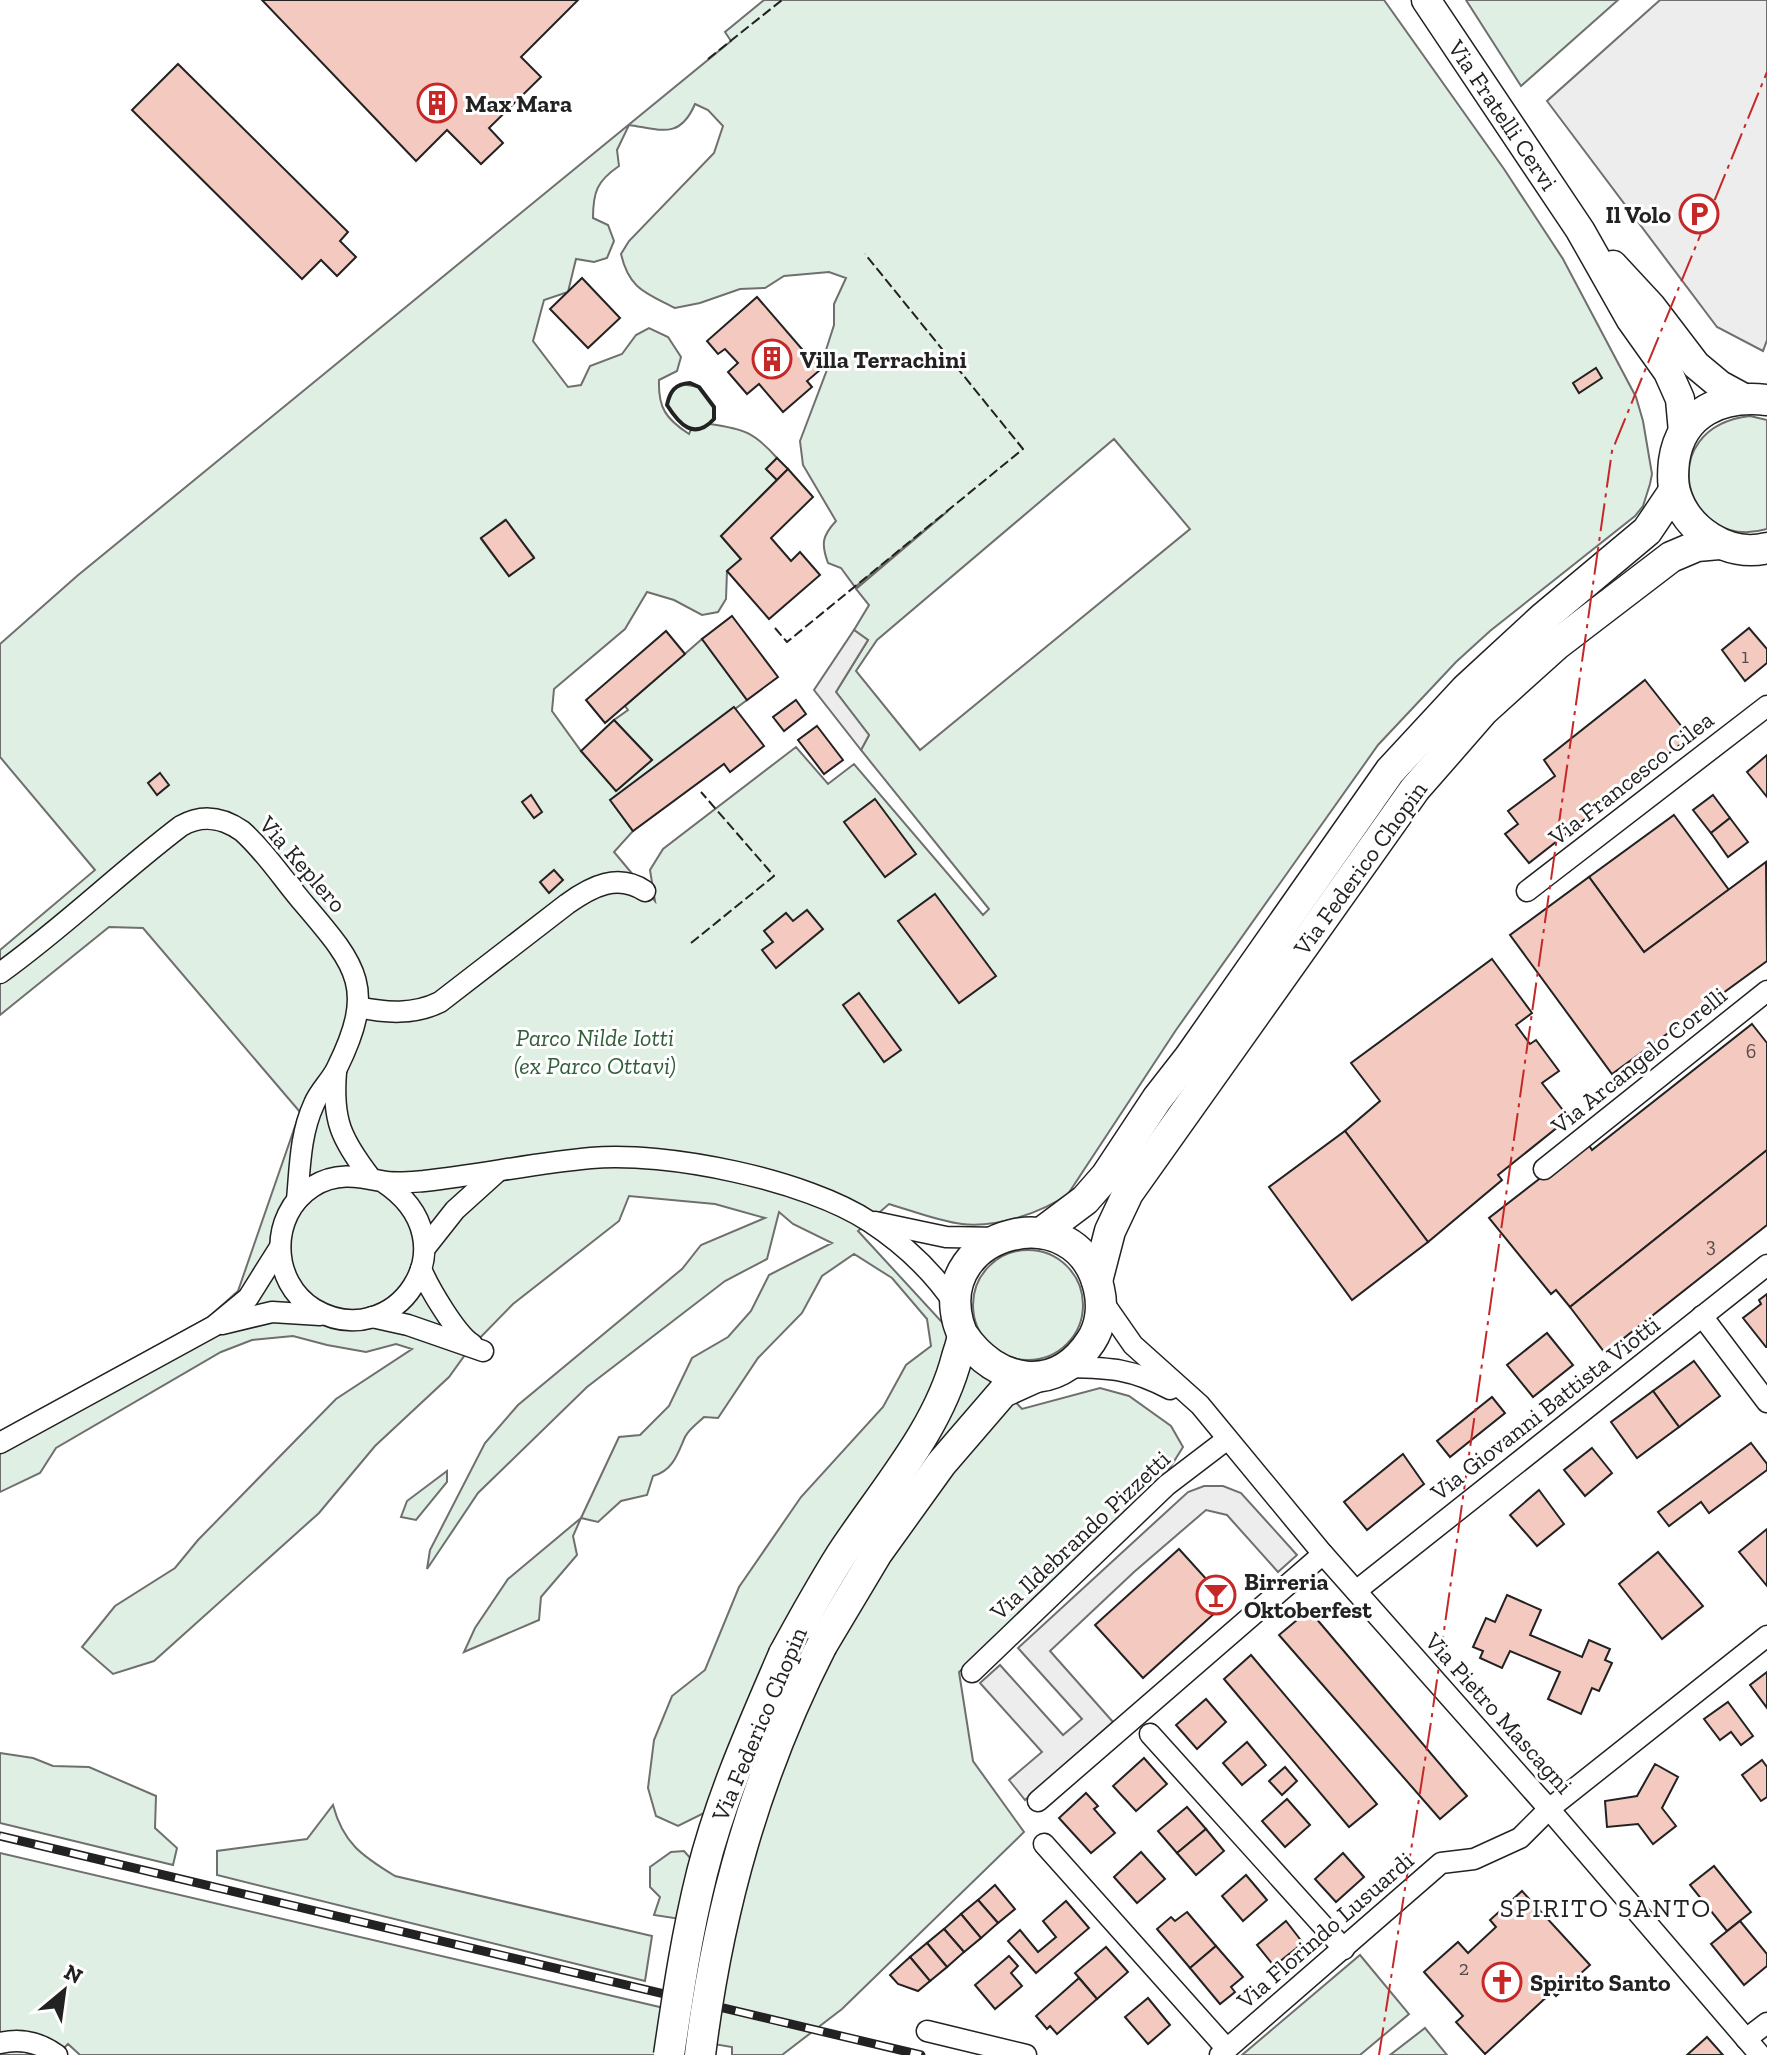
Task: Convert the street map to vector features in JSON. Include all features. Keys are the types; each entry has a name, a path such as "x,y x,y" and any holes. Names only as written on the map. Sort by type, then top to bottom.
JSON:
{"main road":[{"name":"Via Fratelli Cervi","path":"1426,0 1580,230 1631,320 1676,386 1683,432"},
{"name":"Via Fratelli Cervi","path":"1580,230 1651,306 1696,365 1720,385 1756,399"},
{"name":"Via Fratelli Cervi","path":"1674,491 1676,451 1683,432 1699,415 1720,402 1756,399"},
{"path":"1674,491 1686,515 1719,544 1737,550 1764,551"},
{"name":"Via Federico Chopin","path":"1041,1233 1085,1200 1106,1176 1157,1099 1390,771 1466,689 1543,618 1647,531 1674,491"},
{"name":"Via Federico Chopin","path":"700,2055 717,1941 756,1800 780,1736 822,1645 877,1553 941,1464 1003,1392 1066,1367 1082,1354 1093,1338 1100,1319 1099,1290 1110,1231 1128,1193 1415,789 1484,710 1556,645 1671,557 1697,546 1719,544"},
{"path":"999,1238 1020,1232 1041,1233 1059,1239 1076,1249 1089,1263 1099,1290"},
{"name":"Via Federico Chopin","path":"999,1238 981,1249 967,1265 958,1285 956,1306 963,1335 975,1354 993,1368 1014,1375 1036,1377"},
{"name":"Via Federico Chopin","path":"669,2055 689,1926 703,1870 737,1764 784,1654 841,1555 932,1419 950,1380 963,1335"}],"street":[{"name":"Via Francesco Cilea","path":"1527,891 1767,706"},
{"name":"Via Keplero","path":"0,973 181,826 212,818 233,824 251,838 340,946 354,972 358,1007 350,1040 336,1072"},
{"path":"358,1007 390,1012 429,1007 440,1002 588,890 619,881 645,891"},
{"name":"Via Arcangelo Corelli","path":"1544,1169 1767,991"},
{"path":"336,1072 333,1103 339,1130 376,1180 400,1193 414,1209 422,1228 427,1283 457,1331 483,1351 408,1325 371,1317"},
{"path":"297,1200 305,1126 315,1100 336,1072"},
{"path":"328,1316 312,1308 288,1282 280,1247 284,1222 297,1200 312,1187 330,1178 350,1175 376,1180 422,1181 592,1158 625,1157 744,1174 781,1184 868,1220 946,1237 999,1238"},
{"path":"214,1326 272,1312 357,1320 371,1317 397,1304 416,1282 423,1259 455,1210 496,1173"},
{"path":"868,1220 928,1268 956,1306"},
{"path":"0,1443 214,1326 248,1298 280,1247"},
{"name":"Via Giovanni Battista Viotti","path":"1356,1591 1767,1265"},
{"name":"Via Pietro Mascagni","path":"1099,1290 1133,1345 1200,1405 1323,1554 1549,1809 1760,2055"},
{"path":"1702,1316 1767,1402"},
{"name":"Via Pietro Mascagni","path":"1066,1367 1119,1368 1145,1376 1200,1405"},
{"name":"Via Ildebrando Pizzetti","path":"972,1672 1167,1485 1226,1440"},
{"path":"1038,1801 1323,1554"},
{"name":"Via Florindo Lusuardi","path":"1224,2052 1441,1863 1474,1859 1520,1838 1549,1809 1767,1636"},
{"path":"1150,1734 1344,1949"},
{"path":"1044,1844 1224,2052"},
{"path":"1746,2039 1767,2023"},
{"path":"927,2031 1026,2055"},
{"path":"0,2043 34,2042 57,2055"}],"green space":[{"name":"Parco Nilde Iotti (ex Parco Ottavi)","path":"764,0 1384,0 1504,169 1563,259 1636,397 1652,474 1643,506 1635,516 1490,631 1456,662 1378,745 1176,1030 1068,1194 1018,1218 975,1225 944,1221 889,1204 858,1231 1022,1409 1100,1388 1129,1396 1171,1426 1183,1447 1166,1474 959,1672 973,1761 1024,1832 842,2009 782,2055 732,2055 732,2047 660,2035 658,2055 80,2055 68,2044 57,2055 0,2055 0,1853 664,2008 681,1919 654,1915 660,1897 650,1887 650,1867 671,1852 684,1851 692,1860 708,1811 678,1826 656,1816 648,1788 654,1740 672,1696 705,1670 739,1587 801,1497 883,1407 906,1365 931,1346 927,1319 892,1278 854,1254 822,1276 802,1313 758,1358 718,1418 704,1417 689,1431 670,1466 653,1476 647,1495 621,1501 598,1522 581,1518 619,1437 640,1435 669,1406 692,1358 728,1337 751,1311 769,1275 832,1243 793,1224 779,1212 767,1259 725,1281 587,1387 478,1493 427,1569 430,1550 485,1443 518,1405 682,1269 701,1245 765,1218 715,1204 629,1196 619,1221 513,1304 470,1348 449,1377 375,1446 319,1513 154,1661 113,1674 82,1647 115,1606 175,1568 198,1540 336,1399 412,1349 396,1344 366,1352 293,1336 252,1340 221,1352 56,1448 40,1473 0,1492 0,1431 209,1317 238,1291 300,1112 143,928 109,927 0,1015 0,950 95,870 0,757 0,644 77,576 731,41 725,32","holes":["695,104 708,110 723,126 714,153 629,241 621,254 624,266 640,288 675,308 740,289 765,288 784,276 829,272 846,278 834,304 834,325 826,350 828,367 800,441 803,465 836,521 824,540 828,563 841,568 855,587 948,511 856,589 869,605 854,630 868,640 836,692 869,735 861,750 989,909 983,915 854,764 828,784 796,747 663,849 650,870 655,901 614,852 633,831 611,801 747,700 702,639 625,706 628,710 614,720 652,760 616,790 581,751 552,711 554,689 625,629 647,592 674,600 702,615 718,612 726,599 727,571 741,559 721,536 777,480 766,469 777,458 762,442 740,430 710,424 714,419 714,407 699,387 681,384 671,393 667,405 682,424 691,429 689,434 669,418 660,398 659,380 677,371 681,357 668,337 649,328 636,335 622,354 590,366 581,385 568,387 533,341 544,300 568,292 576,259 594,262 607,258 614,241 608,225 593,218 594,201 601,182 619,166 617,150 629,125 669,130 683,123","1114,439 1190,529 920,750 856,671 877,640","505,520 534,557 509,576 481,539"]},
{"path":"1466,0 1618,0 1521,86"},
{"path":"1750,416 1767,420 1767,529 1738,531 1715,523 1698,507 1690,486 1690,463 1699,442 1719,425"},
{"path":"1028,1250 1049,1254 1067,1266 1079,1284 1083,1305 1079,1326 1067,1344 1049,1356 1028,1360 1007,1356 989,1344 977,1326 973,1305 977,1284 989,1266 1007,1254"},
{"path":"447,1471 447,1482 416,1520 401,1517 407,1501"},
{"path":"581,1518 573,1536 577,1555 541,1597 539,1620 464,1652 475,1628 508,1579"},
{"path":"0,1753 33,1758 53,1766 89,1767 156,1796 155,1828 177,1848 173,1865 0,1823"},
{"path":"333,1805 348,1839 373,1862 395,1876 652,1936 645,1981 217,1875 217,1851 307,1839"},
{"path":"1360,1955 1409,2014 1360,2055 1242,2055"},
{"path":"1425,2028 1447,2055 1390,2055"}],"shaded area":[{"name":"Il Volo","path":"1660,0 1767,0 1767,340 1763,351 1717,327 1547,101"},
{"path":"854,630 868,640 836,692 869,735 861,750 814,690"},
{"path":"1204,1486 1223,1486 1241,1493 1297,1555 1278,1572 1227,1515 1206,1510 1134,1572 1050,1651 1113,1722 1025,1800 1009,1780 1042,1752 980,1683 1000,1665 1063,1735 1082,1719 1018,1648 1188,1492"}],"building":[{"name":"Max Mara","path":"262,0 578,0 521,57 541,77 489,128 503,143 481,164 447,130 416,161"},
{"path":"178,64 348,232 340,241 356,257 337,276 321,260 302,279 132,110"},
{"path":"582,278 620,318 588,348 550,309"},
{"name":"Villa Terrachini","path":"757,297 820,370 807,381 812,387 783,412 759,384 747,394 728,372 738,363 725,349 718,354 707,341"},
{"path":"1596,368 1602,378 1579,393 1573,383"},
{"path":"777,458 788,469 777,480 766,469"},
{"path":"788,469 813,497 771,538 791,561 800,552 820,575 769,619 727,571 741,559 721,536"},
{"path":"506,520 534,558 509,576 481,538"},
{"path":"732,616 778,677 747,700 702,639"},
{"path":"1749,628 1767,649 1767,663 1745,681 1722,650"},
{"path":"666,631 685,654 605,723 586,700"},
{"path":"1645,680 1690,737 1529,863 1505,834 1518,824 1508,811 1555,776 1544,760"},
{"path":"796,700 806,714 784,731 773,717"},
{"path":"734,707 764,746 730,772 724,764 633,831 610,800"},
{"path":"614,720 652,760 616,791 581,751"},
{"path":"817,726 843,760 824,774 798,740"},
{"path":"1767,755 1767,797 1747,772"},
{"path":"160,773 169,785 157,795 148,783"},
{"path":"531,795 542,812 534,818 522,802"},
{"path":"1713,795 1730,818 1711,833 1693,810"},
{"path":"875,799 916,854 885,877 844,822"},
{"path":"1674,815 1729,890 1644,952 1589,877"},
{"path":"1730,818 1748,842 1728,857 1711,833"},
{"path":"1766,862 1767,961 1612,1074 1510,935 1589,877 1644,952"},
{"path":"554,870 563,880 549,893 540,882"},
{"path":"935,894 996,976 959,1003 898,921"},
{"path":"807,910 823,929 776,968 762,950 773,942 764,931 786,913 793,921"},
{"path":"1492,959 1532,1013 1516,1025 1530,1044 1536,1040 1559,1071 1542,1083 1569,1118 1498,1175 1502,1180 1428,1242 1345,1131 1380,1101 1351,1063"},
{"path":"859,993 901,1050 884,1062 843,1005"},
{"path":"1752,1024 1767,1043 1767,1150 1570,1307 1556,1290 1551,1294 1489,1218 1587,1142 1592,1150"},
{"path":"1345,1131 1428,1242 1352,1300 1269,1187"},
{"path":"1767,1150 1767,1225 1605,1353 1570,1307"},
{"path":"1767,1294 1766,1347 1743,1318 1761,1304 1759,1300"},
{"path":"1547,1333 1573,1365 1533,1397 1507,1365"},
{"path":"1694,1361 1720,1396 1679,1427 1653,1391"},
{"path":"1653,1391 1679,1427 1637,1458 1611,1422"},
{"path":"1492,1397 1505,1413 1450,1457 1437,1441"},
{"path":"1751,1443 1767,1464 1767,1470 1709,1513 1701,1502 1669,1526 1658,1512"},
{"path":"1592,1448 1612,1473 1585,1496 1564,1470"},
{"path":"1403,1454 1424,1484 1367,1530 1344,1502"},
{"path":"1539,1490 1564,1524 1537,1546 1510,1515"},
{"path":"1767,1529 1767,1586 1739,1552"},
{"path":"1179,1549 1227,1602 1143,1678 1095,1625"},
{"path":"1658,1552 1703,1606 1662,1639 1619,1584"},
{"path":"1507,1595 1541,1610 1530,1635 1582,1657 1589,1640 1610,1649 1605,1660 1612,1663 1599,1691 1592,1688 1581,1714 1548,1699 1560,1672 1510,1651 1502,1668 1480,1658 1483,1651 1473,1647 1486,1618 1495,1622"},
{"path":"1309,1610 1467,1796 1440,1819 1279,1635"},
{"path":"1251,1655 1377,1804 1349,1827 1224,1679"},
{"path":"1767,1672 1767,1708 1750,1685"},
{"path":"1206,1699 1226,1722 1197,1749 1176,1725"},
{"path":"1728,1702 1753,1736 1741,1745 1731,1732 1720,1740 1704,1719"},
{"path":"1247,1742 1266,1765 1242,1785 1223,1763"},
{"path":"1144,1758 1167,1784 1136,1811 1113,1786"},
{"path":"1762,1760 1767,1767 1767,1797 1761,1801 1742,1775"},
{"path":"1655,1764 1678,1777 1662,1808 1676,1826 1653,1844 1638,1824 1607,1827 1605,1801 1637,1796"},
{"path":"1285,1767 1297,1781 1282,1795 1269,1781"},
{"path":"1086,1793 1098,1806 1094,1809 1115,1833 1091,1853 1059,1818"},
{"path":"1287,1799 1310,1825 1285,1847 1262,1821"},
{"path":"1187,1807 1206,1829 1177,1853 1158,1831"},
{"path":"1206,1829 1224,1851 1196,1875 1177,1853"},
{"path":"1141,1852 1165,1879 1137,1903 1114,1877"},
{"path":"1343,1853 1364,1877 1336,1902 1315,1879"},
{"path":"1714,1866 1751,1912 1727,1931 1690,1885"},
{"path":"1246,1875 1267,1900 1243,1921 1222,1896"},
{"path":"995,1885 1015,1909 998,1923 978,1900"},
{"name":"Spirito Santo","path":"1522,1891 1590,1965 1556,1996 1552,1992 1485,2054 1456,2022 1463,2016 1424,1972 1458,1942 1468,1953 1496,1927 1490,1920"},
{"path":"978,1900 998,1923 981,1938 961,1914"},
{"path":"1066,1901 1089,1928 1036,1973 1008,1941 1020,1930 1038,1952 1056,1937 1043,1921"},
{"path":"1187,1912 1216,1946 1190,1968 1157,1929 1171,1917 1175,1921"},
{"path":"961,1914 981,1938 964,1952 944,1929"},
{"path":"1286,1921 1303,1943 1274,1966 1257,1945"},
{"path":"1740,1921 1767,1954 1767,1966 1744,1985 1711,1944"},
{"path":"944,1929 964,1952 947,1967 927,1943"},
{"path":"927,1943 947,1967 930,1981 910,1957"},
{"path":"1216,1946 1243,1977 1231,1987 1235,1992 1220,2004 1190,1968"},
{"path":"1106,1947 1128,1972 1097,1999 1075,1973"},
{"path":"1009,1956 1018,1966 1011,1973 1022,1986 995,2009 975,1985"},
{"path":"910,1957 930,1981 918,1991 898,1984 890,1975"},
{"path":"1079,1978 1097,1999 1057,2034 1050,2026 1047,2029 1036,2016"},
{"path":"1148,1998 1170,2025 1148,2044 1125,2017"},
{"path":"1707,2037 1723,2055 1687,2055"}],"railway":[{"path":"0,1836 921,2055"}],"fence":[{"path":"708,59 782,0"},
{"path":"775,628 787,642 1023,449 865,254"},
{"path":"691,943 774,876 701,792"}],"wall":[{"path":"690,383 699,387 714,407 714,419 700,429 682,424 667,405 674,389 690,383"}],"power":[{"path":"1379,2055 1431,1722 1612,451 1767,72"}],"place":[{"name":"Max Mara","path":"437,103"},
{"name":"Il Volo","path":"1699,214"},
{"name":"Villa Terrachini","path":"772,359"},
{"name":"Birreria Oktoberfest","path":"1216,1595"},
{"name":"Spirito Santo","path":"1502,1982"}],"district":[{"name":"SPIRITO SANTO","path":"1606,1908"}]}
